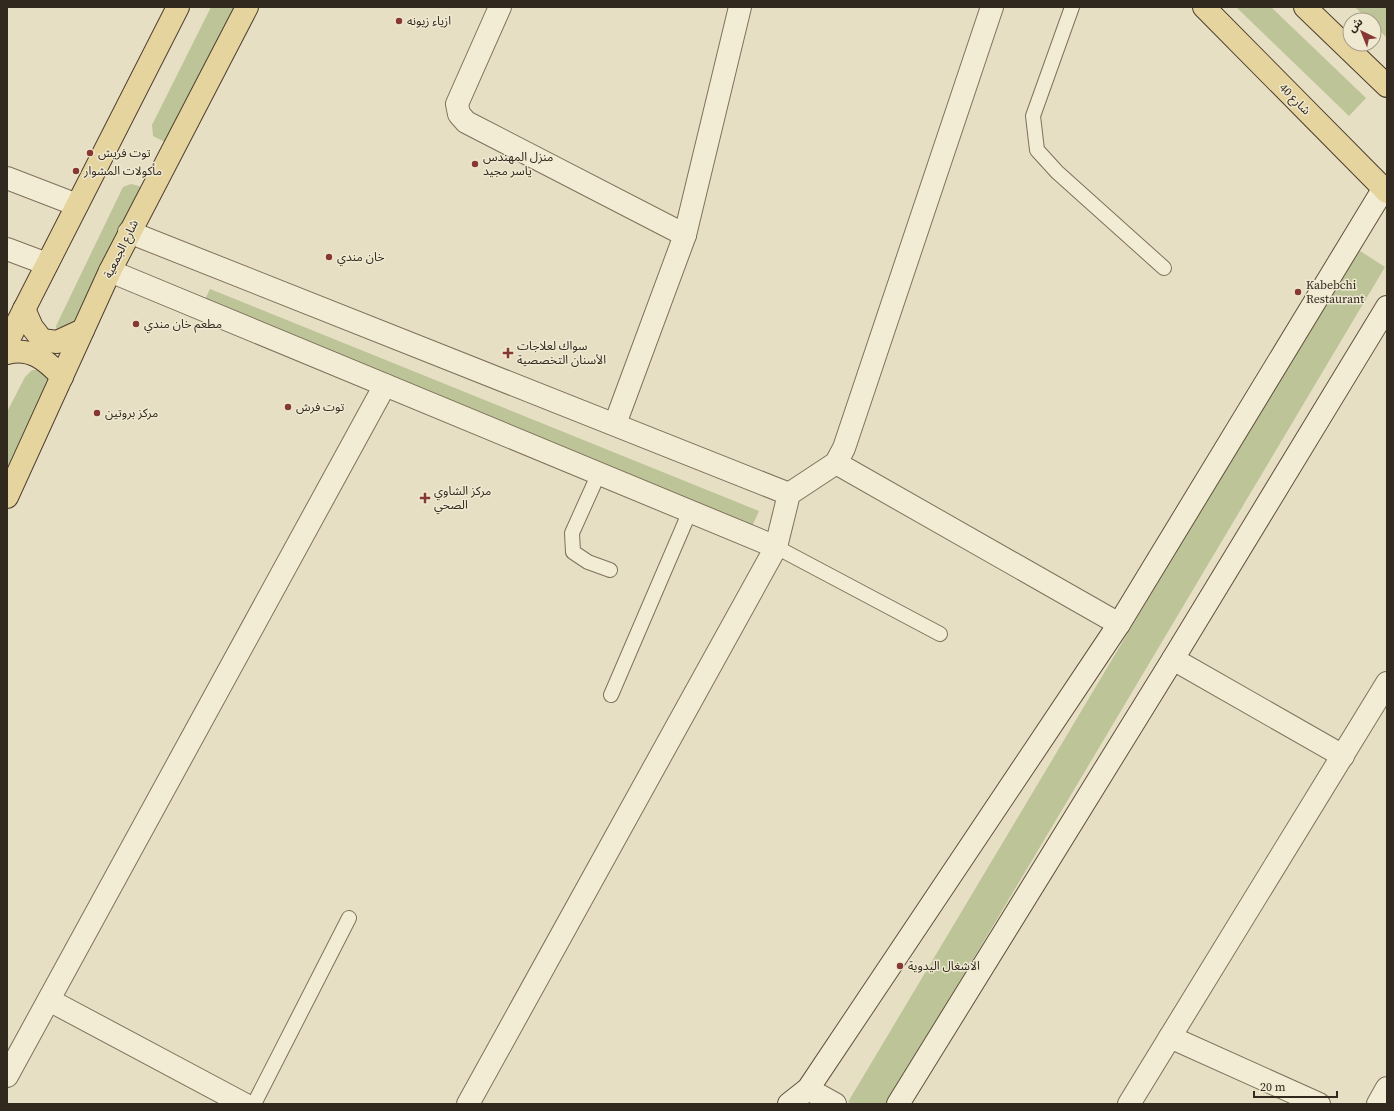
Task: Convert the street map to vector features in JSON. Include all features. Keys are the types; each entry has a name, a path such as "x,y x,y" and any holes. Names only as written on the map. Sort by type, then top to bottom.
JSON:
{"main road":[{"path":"7,343 178,7"},
{"name":"شارع الجمعية","path":"7,497 128,232 247,7"},
{"name":"شارع 40","path":"1204,7 1385,190"},
{"path":"1306,8 1387,86"},
{"path":"24,309 32,327 42,340 57,342 83,330"},
{"path":"7,353 16,351 33,354 50,365 62,377"}],"street":[{"path":"500,7 457,104 459,114 466,122 685,235"},
{"path":"615,424 685,235 740,7"},
{"path":"468,1104 776,547 789,494 836,462 846,440 992,7"},
{"path":"7,178 77,204"},
{"path":"789,1104 808,1089 1118,624 1385,190"},
{"path":"128,232 789,494"},
{"path":"7,249 47,264"},
{"path":"110,271 776,547"},
{"path":"898,1104 1173,659 1387,307"},
{"path":"7,1076 386,385"},
{"path":"836,462 1118,624"},
{"path":"1173,659 1343,756"},
{"path":"1129,1104 1387,683"},
{"path":"49,1000 244,1104"},
{"path":"1170,1037 1319,1104"},
{"path":"1378,1104 1387,1088"},
{"path":"808,1089 835,1104"}],"lane":[{"path":"1072,7 1033,116 1037,150 1057,172 1164,268"},
{"path":"599,473 572,533 573,552 588,562 610,570"},
{"path":"612,695 690,511"},
{"path":"776,547 940,634"},
{"path":"254,1104 349,918"}],"green space":[{"path":"211,7 242,7 165,142 153,136 152,125"},
{"path":"1236,7 1271,7 1366,98 1349,116"},
{"path":"1355,7 1387,7 1387,38 1382,33 1382,12 1360,12"},
{"path":"131,184 139,186 146,195 78,335 58,334 56,326 123,187"},
{"path":"1357,249 1385,267 887,1104 853,1104 848,1102"},
{"path":"210,289 759,511 749,533 199,312"},
{"path":"32,370 41,370 53,382 7,473 7,412 25,377"}],"place":[{"name":"ازياء زيونه","path":"399,21"},
{"name":"توت فريش","path":"90,153"},
{"name":"منزل المهندس ياسر مجيد","path":"475,164"},
{"name":"مأكولات المشوار","path":"76,171"},
{"name":"خان مندي","path":"329,257"},
{"name":"Kabebchi Restaurant","path":"1298,292"},
{"name":"مطعم خان مندي","path":"136,324"},
{"name":"سواك لعلاجات الأسنان التخصصية","path":"508,353"},
{"name":"توت فرش","path":"288,407"},
{"name":"مركز بروتين","path":"97,413"},
{"name":"مركز الشاوي الصحي","path":"425,498"},
{"name":"الاشغال اليدوية","path":"900,966"}]}
